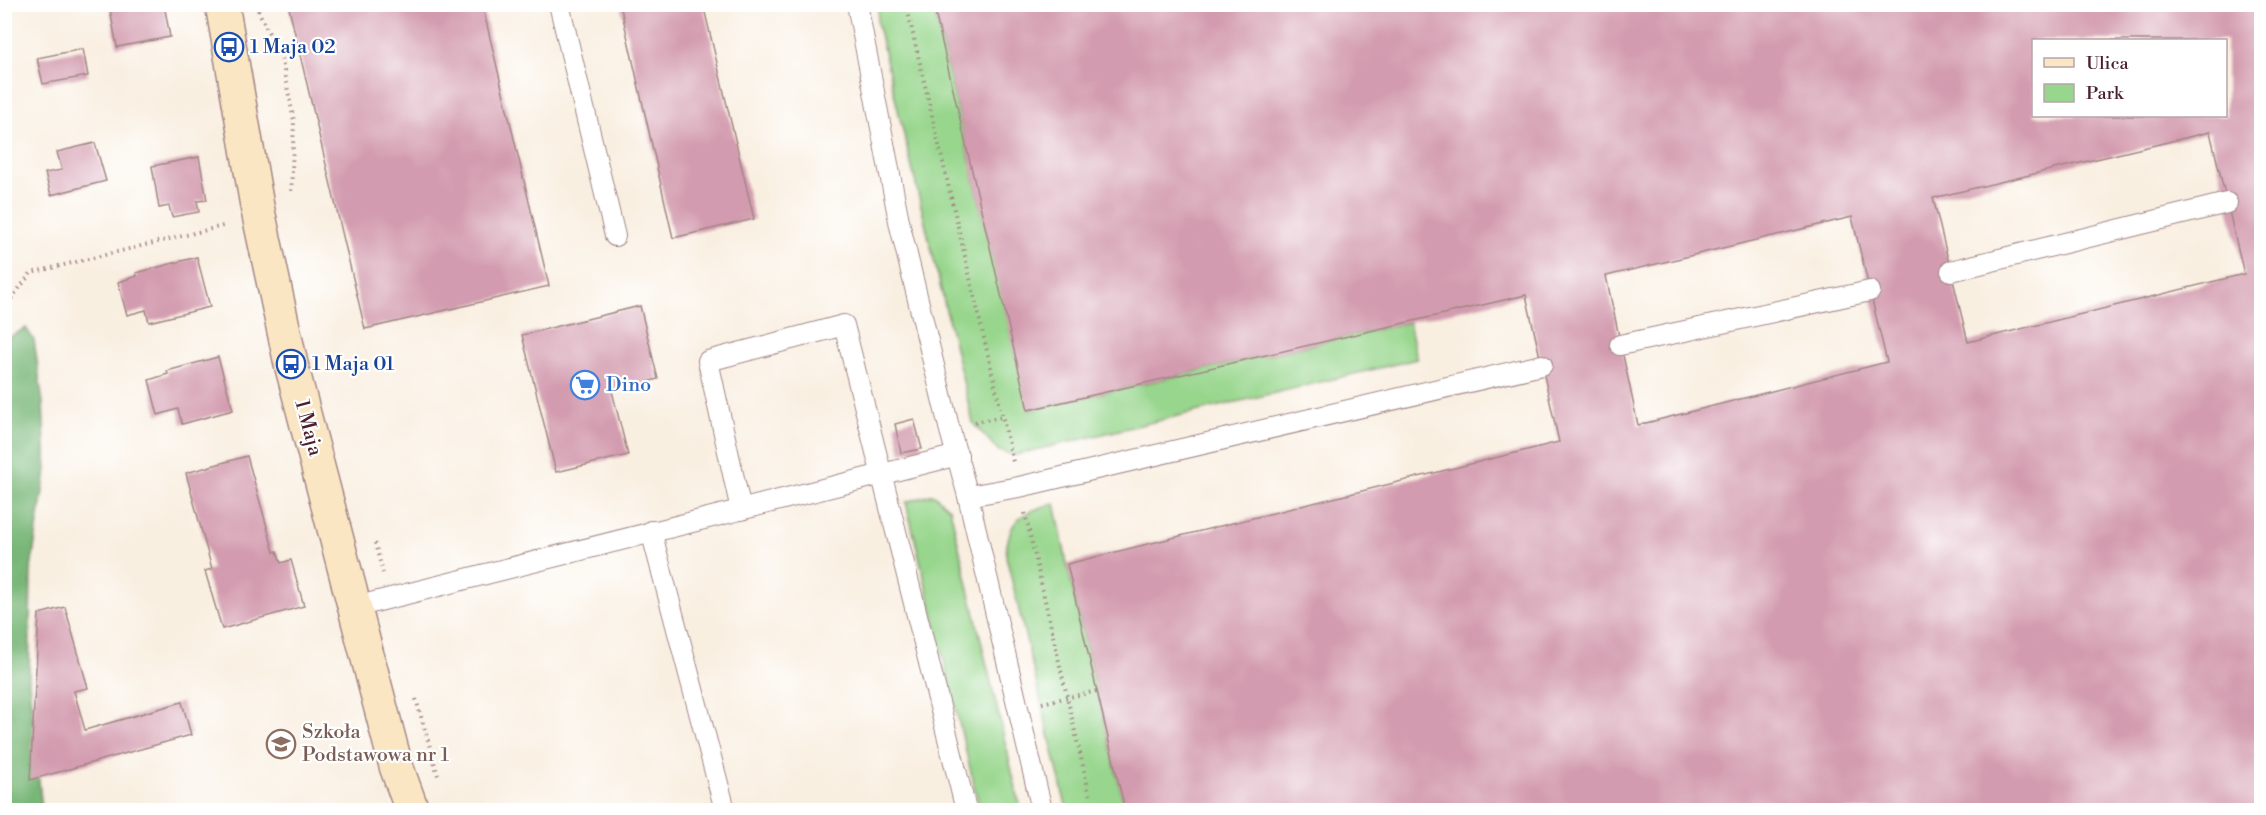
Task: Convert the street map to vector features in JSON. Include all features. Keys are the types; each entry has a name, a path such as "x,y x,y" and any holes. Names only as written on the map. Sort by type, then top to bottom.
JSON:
{"street":[{"name":"1 Maja","path":"222,4 257,206 291,364 371,603 396,766 412,810"}],"lane":[{"path":"559,4 615,236"},
{"path":"857,4 900,226 949,428 968,496 1042,810"},
{"path":"1951,271 2227,203"},
{"path":"1620,345 1870,291"},
{"path":"741,510 708,361 844,325 966,810"},
{"path":"968,496 1019,487 1542,365"},
{"path":"371,603 958,455"},
{"path":"651,531 725,810"}],"path":[{"path":"255,4 282,62 294,121 291,203"},
{"path":"906,4 1094,810"},
{"path":"4,315 11,299 31,273 229,225"},
{"path":"371,603 384,574 373,536"},
{"path":"413,690 442,789"},
{"path":"1018,708 1097,691"}],"green space":[{"path":"879,5 933,5 1029,410 1409,322 1417,359 1015,455 999,451 973,423 877,22"},
{"path":"26,328 34,340 43,403 46,471 31,569 29,683 42,810 5,810 4,347 9,337"},
{"path":"933,494 950,509 1021,810 980,810 906,502"},
{"path":"1055,503 1067,564 1125,810 1067,810 1006,556 1010,533 1018,519 1033,510"}],"building":[{"path":"109,4 164,4 170,37 117,47"},
{"path":"288,4 482,4 549,286 365,329"},
{"path":"620,4 703,4 754,219 673,238"},
{"path":"933,4 2262,4 2262,810 1125,810 1067,564 1559,442 1526,295 1028,410","holes":["2210,132 2244,274 1968,342 1933,198","1852,217 1887,362 1638,425 1606,276"]},
{"path":"83,49 88,76 43,84 37,58"},
{"path":"95,143 106,181 51,195 45,173 62,170 57,152"},
{"path":"199,157 207,200 197,201 199,212 172,217 169,206 159,208 152,166"},
{"path":"197,257 210,307 149,322 146,310 127,315 118,282 137,276 136,273"},
{"name":"Dino","path":"640,306 658,379 612,391 628,455 556,472 522,335"},
{"path":"218,357 233,410 182,424 178,409 158,415 149,380 168,374 167,371"},
{"path":"914,419 922,449 901,453 895,424"},
{"path":"247,456 274,552 277,551 281,563 291,560 304,606 222,629 205,571 212,569 186,473"},
{"path":"65,607 88,688 74,691 85,730 182,702 191,735 30,780 39,614"}],"place":[{"name":"1 Maja 02","path":"229,47"},
{"name":"1 Maja 01","path":"291,364"},
{"name":"Dino","path":"585,385"},
{"name":"Szkoła Podstawowa nr 1","path":"281,744"}]}
